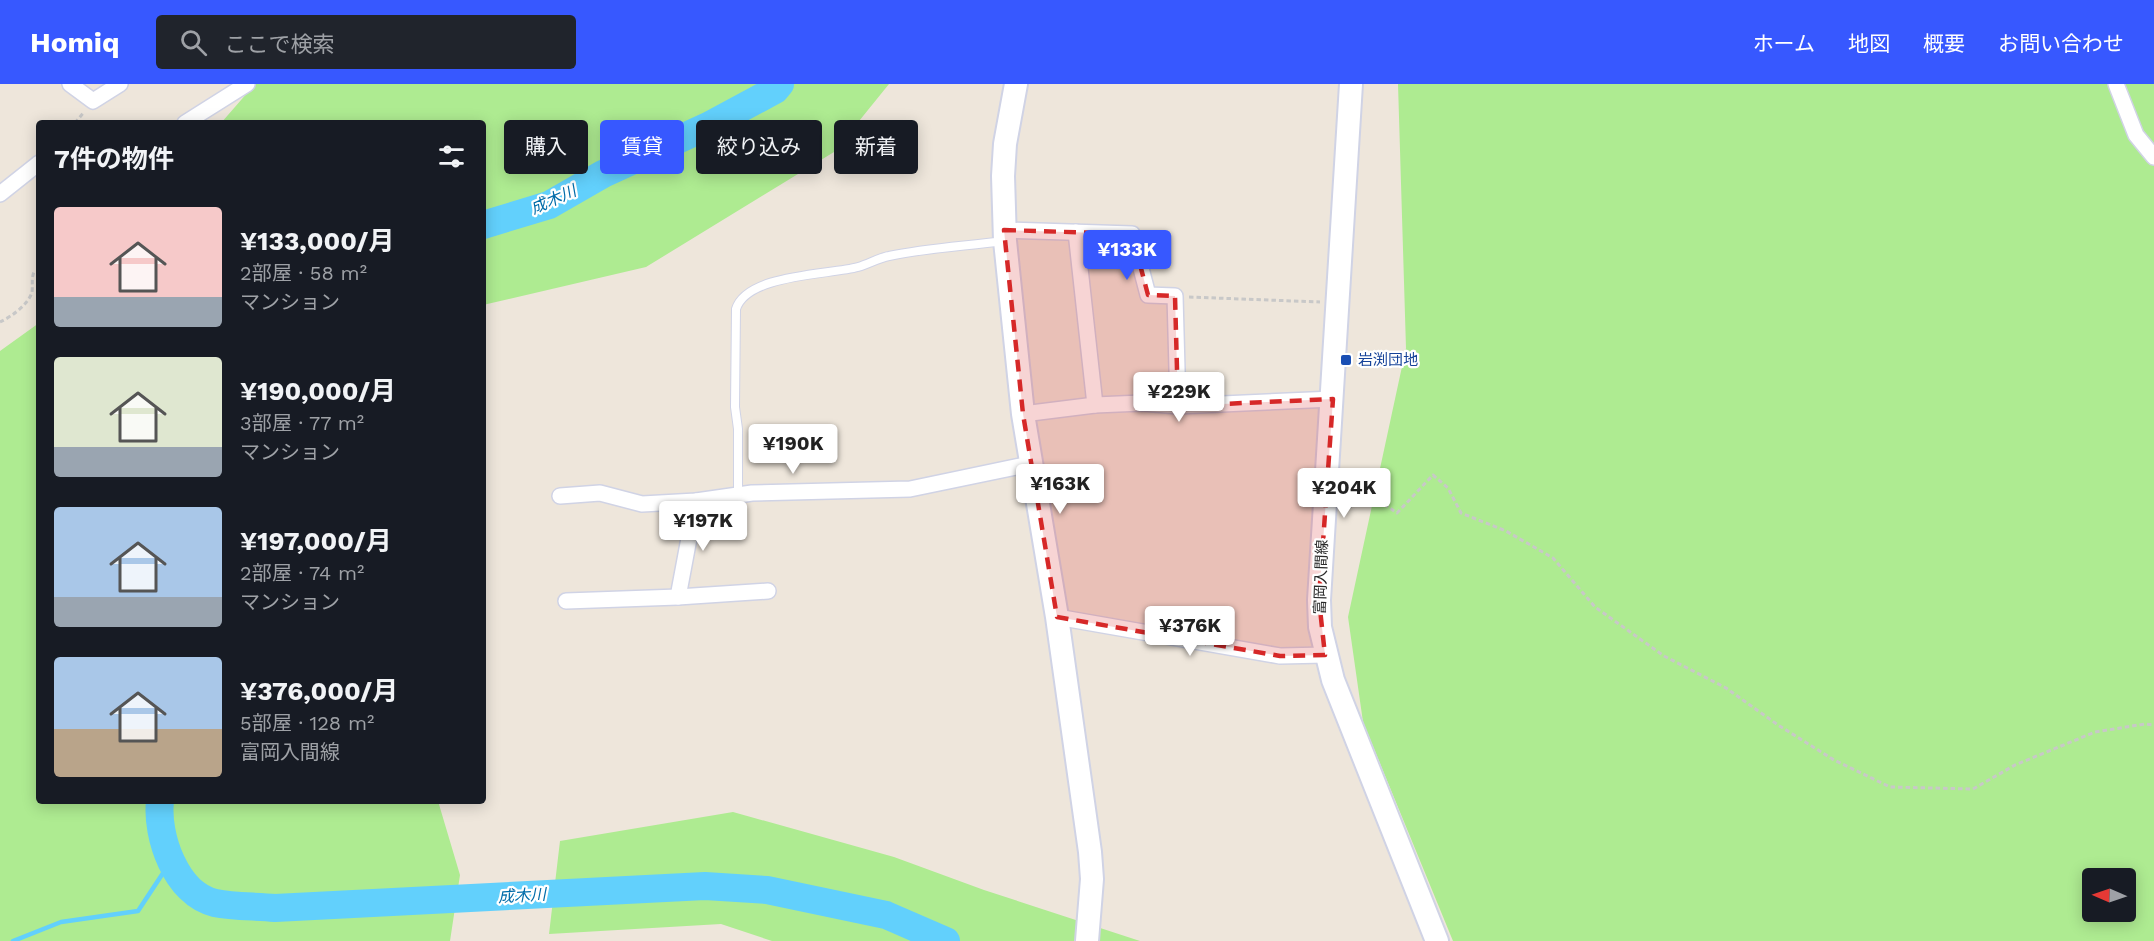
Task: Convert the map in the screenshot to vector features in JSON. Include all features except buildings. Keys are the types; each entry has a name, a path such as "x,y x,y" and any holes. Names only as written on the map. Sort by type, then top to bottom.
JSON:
{"main road":[{"path":"1016,84 1005,144 1003,176 1005,235 1023,414 1057,617 1090,852 1092,879 1087,941"},
{"name":"富岡入間線","path":"1351,84 1319,600 1320,627 1325,655 1347,718 1437,941"}],"street":[{"path":"70,84 93,101 120,84"},
{"path":"190,120 248,84"},
{"path":"2116,84 2136,135 2154,157"},
{"path":"0,194 36,165"},
{"path":"1005,235 1076,232 1132,234 1148,295 1175,296 1178,406"},
{"path":"1076,232 1095,405"},
{"path":"1023,414 1095,405 1142,403 1178,406 1333,399"},
{"path":"560,496 600,493 642,504 696,501 738,495 910,489 1030,464"},
{"path":"678,597 696,501"},
{"path":"566,601 768,591"},
{"path":"1057,617 1280,656 1325,655"}],"lane":[{"path":"738,495 738,429 735,407 737,303 749,294 782,278 858,267 888,256 1005,235"}],"path":[{"path":"0,322 28,300 33,289 32,277 36,272"},
{"path":"1175,296 1339,303"},
{"path":"1324,518 1342,513 1370,492 1397,513 1433,475 1448,488 1461,513 1506,531 1553,558 1595,607 1664,656 1726,688 1778,725 1834,760 1890,787 1973,789 2014,765 2095,732 2145,724 2154,725"}],"highlighted area":[{"path":"1004,230 1132,234 1148,295 1175,296 1178,406 1333,399 1319,600 1325,655 1280,656 1057,617 1023,414"}],"green space":[{"path":"255,84 889,84 860,120 834,120 834,152 822,159 822,120 696,120 696,174 798,174 646,267 486,304 486,120 224,120"},
{"path":"1398,84 2154,84 2154,941 1453,941 1363,722 1348,617 1406,348"},
{"path":"36,325 36,804 439,804 460,875 450,941 0,941 0,351"},
{"path":"733,812 894,857 984,890 1140,941 772,941 721,924 549,934 560,841"}],"waterway":[{"name":"成木川","path":"486,224 549,205 603,174 708,126 775,90 780,84"},
{"name":"成木川","path":"160,804 161,830 171,862 189,888 215,903 275,908 705,886 767,890 886,915 946,941"},
{"path":"13,941 61,922 138,911 171,861"}],"place":[{"name":"岩渕団地","path":"1346,360"}]}
